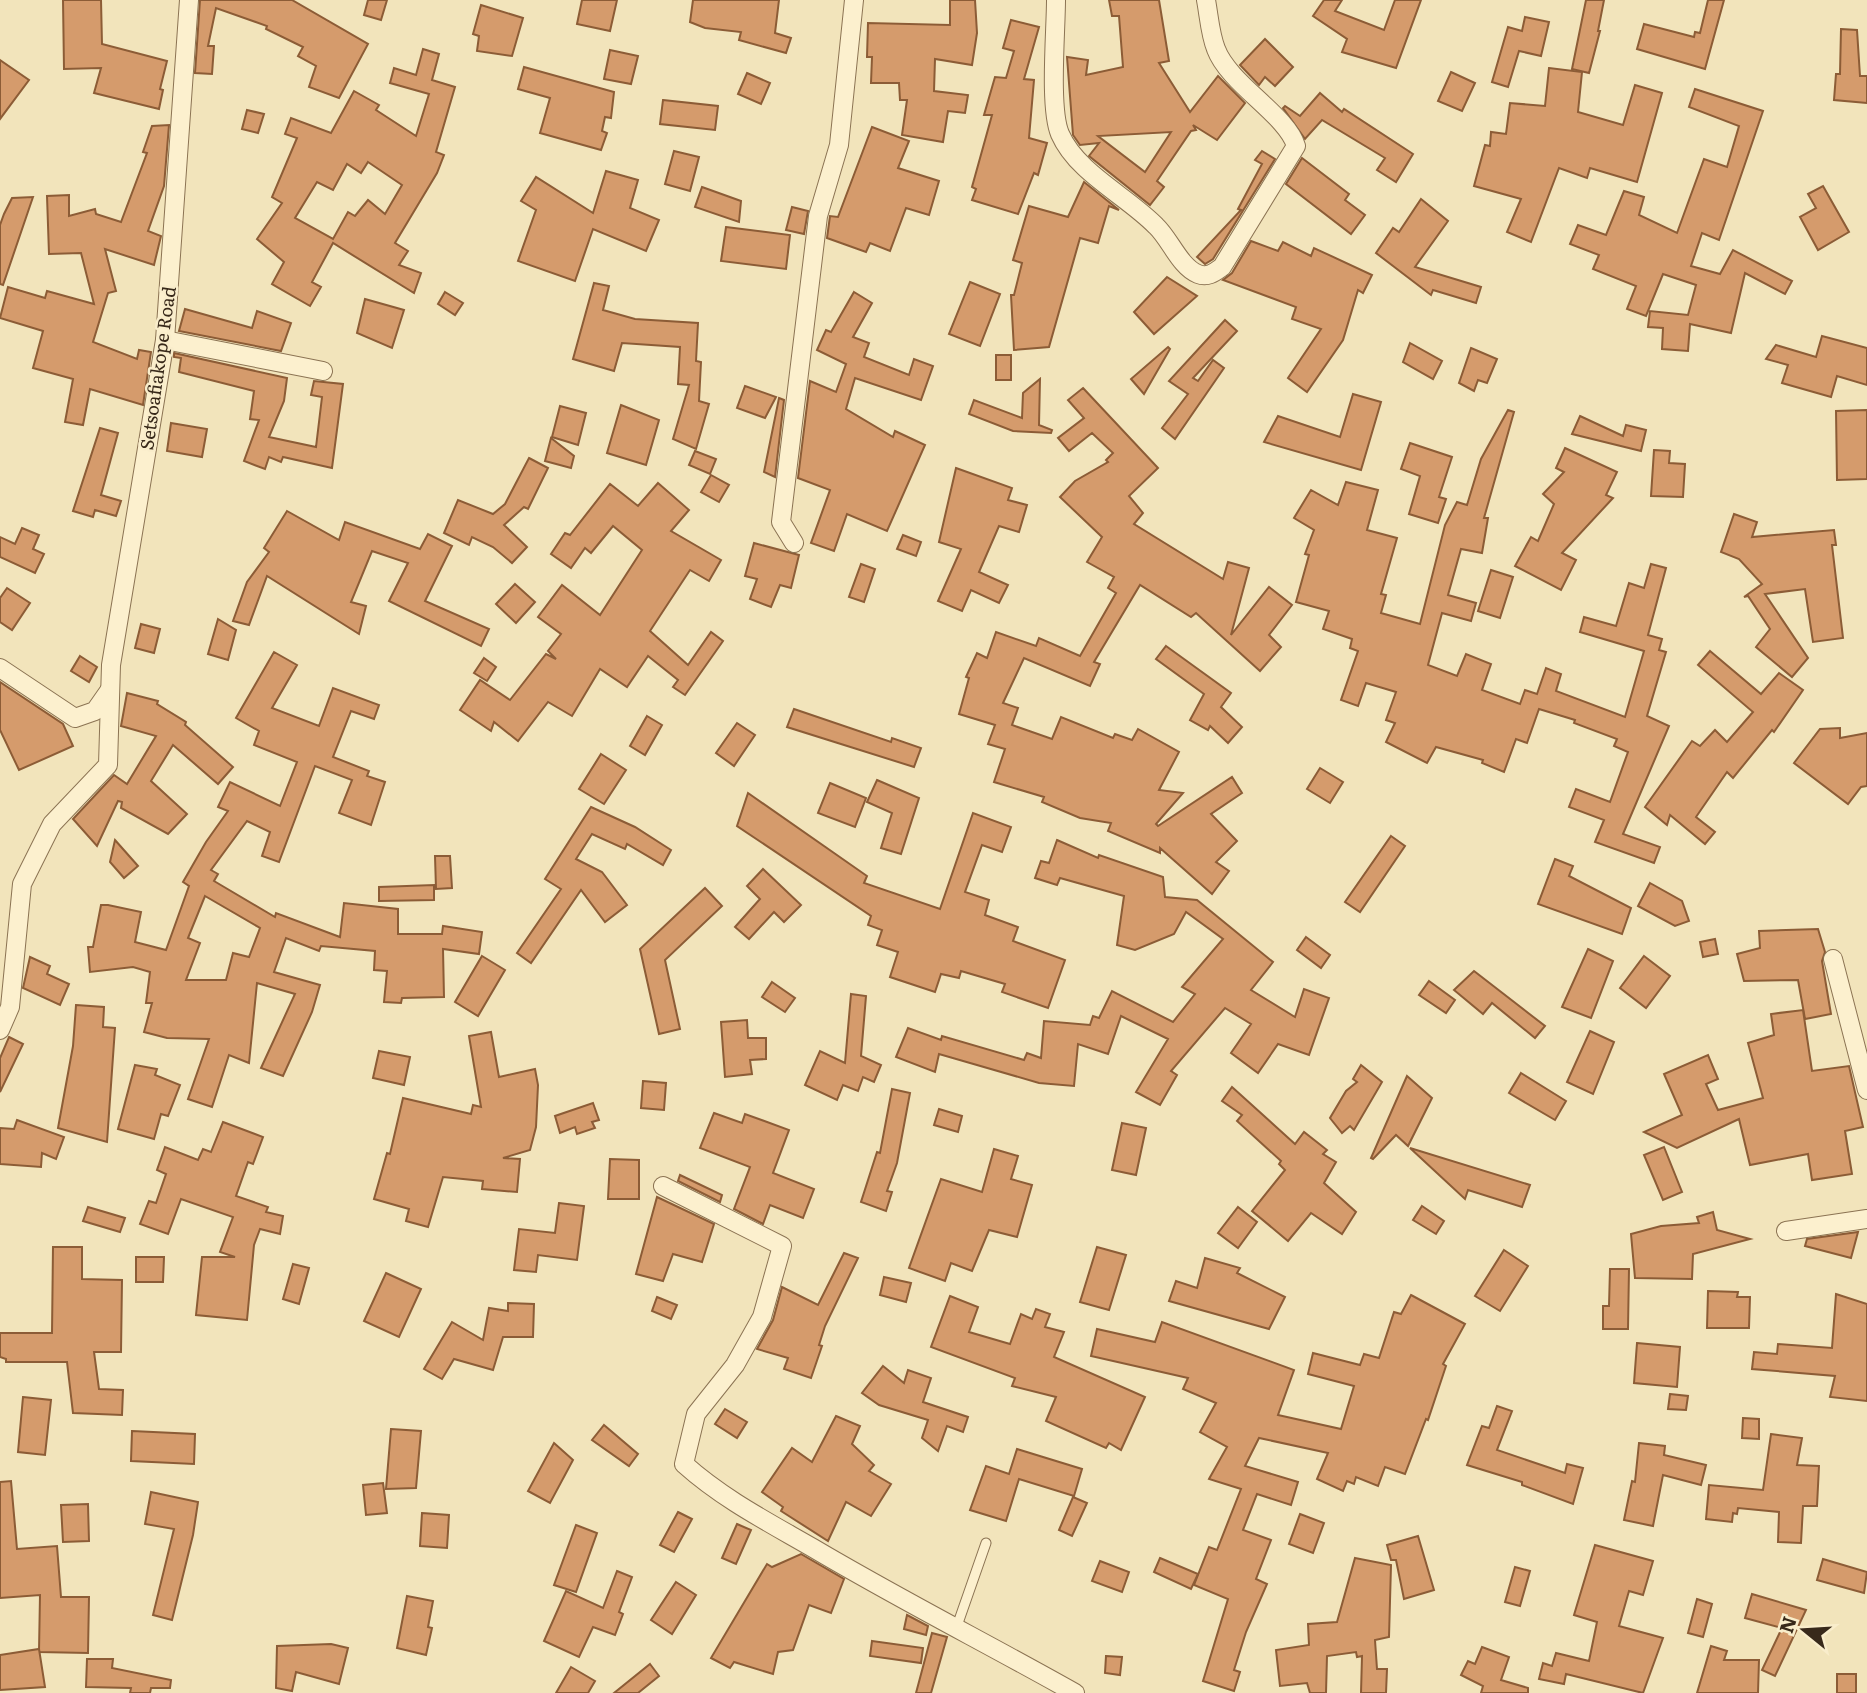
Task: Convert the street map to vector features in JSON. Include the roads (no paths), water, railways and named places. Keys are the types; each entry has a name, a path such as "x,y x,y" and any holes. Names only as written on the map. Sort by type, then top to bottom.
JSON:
{"street":[{"name":"Setsoafiakope Road","path":"0,1030 10,1007 22,884 52,824 108,765 109,691 165,340 189,0"},
{"path":"794,543 781,522 818,216 839,145 854,0"},
{"path":"1056,0 1056,110 1059,131 1070,152 1157,226 1191,269 1200,275 1211,275 1222,267 1296,146 1289,133 1235,77 1216,50 1206,0"},
{"path":"165,340 323,370"},
{"path":"0,668 75,718 94,711 109,691"},
{"path":"1833,959 1867,1090"},
{"path":"663,1186 782,1246 779,1267 762,1317 736,1365 696,1414 684,1464 714,1491 876,1586 957,1626 1075,1693"},
{"path":"1786,1231 1867,1219"}],"lane":[{"path":"957,1626 986,1543"}]}
